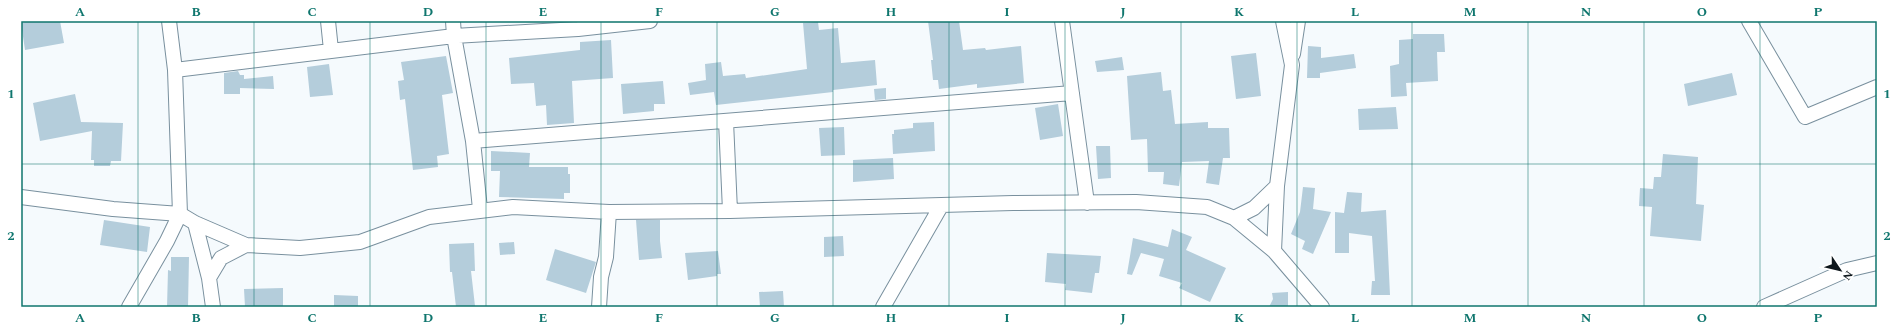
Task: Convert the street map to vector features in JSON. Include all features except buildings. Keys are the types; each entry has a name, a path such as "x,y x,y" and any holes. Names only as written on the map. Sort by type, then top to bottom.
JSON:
{"street":[{"path":"129,307 180,214 175,70 169,21"},
{"path":"328,21 331,50"},
{"path":"453,21 454,36 473,141 480,210"},
{"path":"175,70 454,36 578,29 650,21"},
{"path":"1062,21 1087,202"},
{"path":"1283,21 1292,65"},
{"path":"1274,251 1277,186 1298,21"},
{"path":"1749,21 1805,116 1877,87"},
{"path":"473,141 726,121 818,112 1072,93"},
{"path":"726,121 730,211"},
{"path":"1234,218 1254,208 1277,186"},
{"path":"21,197 113,209 180,214 195,223 246,245 300,248 360,242 429,217 513,207 609,212 730,211 1087,202 1136,202 1207,207 1234,218 1274,251 1322,307"},
{"path":"883,307 941,206"},
{"path":"599,307 601,277 606,257 609,212"},
{"path":"195,223 209,278 213,307"},
{"path":"209,278 221,258 246,245"},
{"path":"1764,307 1847,270 1877,263"}]}
